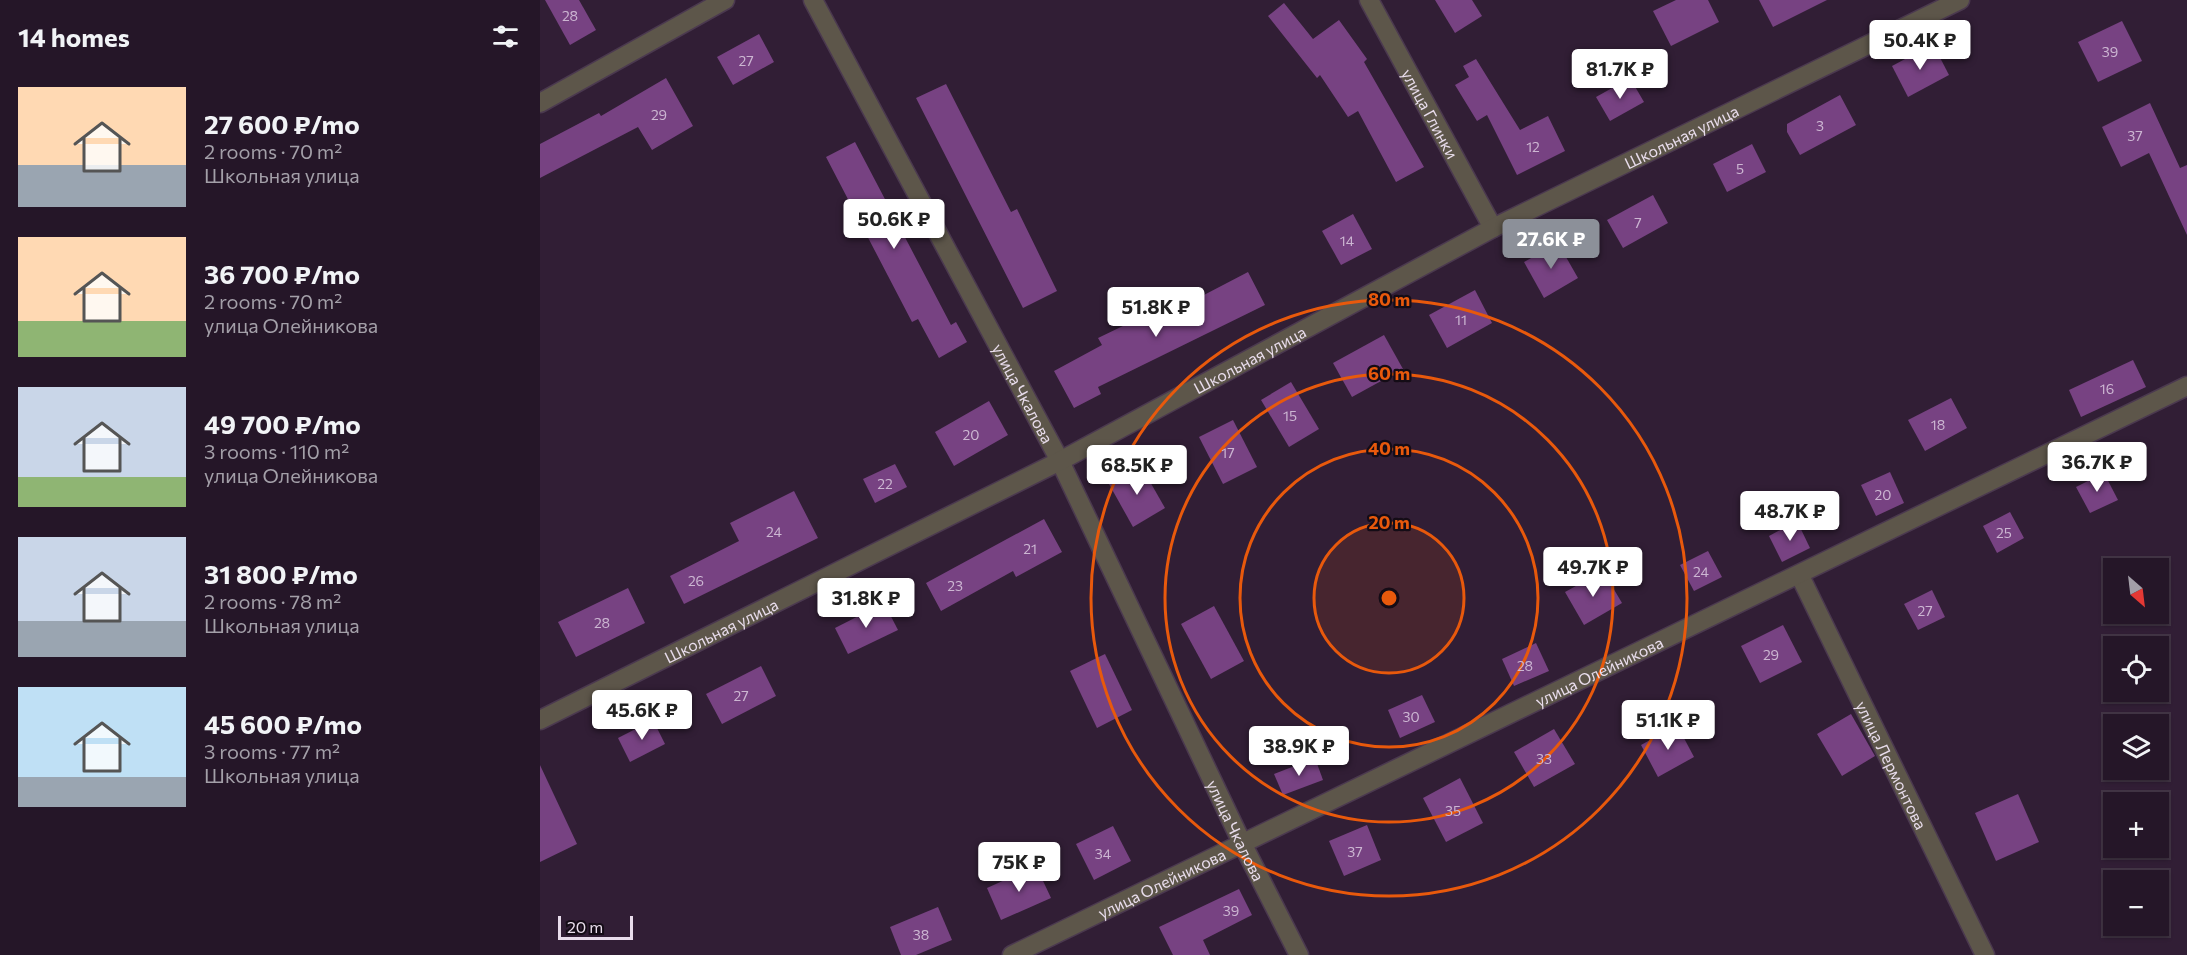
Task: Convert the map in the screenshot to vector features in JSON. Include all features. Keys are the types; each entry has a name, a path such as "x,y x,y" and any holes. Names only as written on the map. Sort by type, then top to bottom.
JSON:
{"street":[{"path":"540,103 725,0"},
{"name":"улица Чкалова","path":"813,0 1060,461 1242,843 1299,955"},
{"name":"улица Глинки","path":"1369,0 1493,228"},
{"name":"Школьная улица","path":"540,720 1060,461 1493,228 1960,0"},
{"name":"улица Олейникова","path":"1012,955 1800,576 2187,386"},
{"name":"улица Лермонтова","path":"1800,576 1984,955"}],"building":[{"path":"545,0 579,0 596,30 570,45"},
{"path":"1435,0 1472,0 1482,16 1455,33"},
{"path":"1676,0 1708,0 1719,22 1671,46 1653,11"},
{"path":"1759,0 1827,0 1773,27"},
{"path":"1284,3 1313,39 1339,20 1367,59 1364,62 1424,167 1396,182 1358,111 1348,117 1320,75 1317,78 1268,16"},
{"path":"2122,21 2142,61 2098,82 2078,42"},
{"path":"759,34 774,62 733,85 717,57"},
{"path":"1933,44 1949,75 1908,97 1892,66"},
{"path":"1476,59 1520,130 1548,116 1565,151 1517,175 1487,115 1477,121 1455,85 1469,77 1463,66"},
{"path":"666,78 693,126 652,150 638,127 540,178 540,144 599,113 601,116"},
{"path":"1630,78 1644,102 1610,121 1596,97"},
{"path":"946,84 1011,212 1017,209 1057,291 1023,308 916,98"},
{"path":"1840,95 1856,125 1800,155 1787,132 1787,124"},
{"path":"2150,103 2180,168 2187,165 2187,235 2149,153 2121,167 2102,127"},
{"path":"855,142 951,325 956,322 967,342 939,358 918,319 912,322 826,157"},
{"path":"1752,144 1766,172 1727,192 1713,164"},
{"path":"1653,195 1668,223 1623,248 1607,220"},
{"path":"1353,214 1372,249 1341,265 1322,231"},
{"path":"1558,243 1578,278 1544,298 1524,262"},
{"path":"1248,272 1265,305 1098,387 1101,394 1074,408 1054,371 1102,345 1098,338 1152,312 1156,320"},
{"path":"1475,290 1492,323 1447,348 1429,315"},
{"path":"1384,335 1403,369 1352,397 1333,363"},
{"path":"2133,360 2146,387 2081,417 2069,390"},
{"path":"1291,382 1319,429 1289,447 1261,400"},
{"path":"1951,398 1967,428 1925,451 1908,420"},
{"path":"989,401 1008,435 954,466 935,432"},
{"path":"1233,420 1257,467 1223,484 1199,437"},
{"path":"895,464 907,487 875,503 863,479"},
{"path":"1141,466 1165,508 1133,527 1109,484"},
{"path":"1890,472 1904,503 1876,516 1861,485"},
{"path":"2104,473 2118,500 2090,513 2076,487"},
{"path":"794,491 818,538 684,604 670,576 739,541 730,523"},
{"path":"2010,512 2024,538 1997,553 1983,526"},
{"path":"1044,519 1062,552 1016,577 1013,571 941,611 926,583"},
{"path":"1797,521 1810,548 1782,562 1769,536"},
{"path":"1708,551 1722,577 1694,591 1680,565"},
{"path":"1603,571 1622,603 1584,625 1565,592"},
{"path":"628,588 645,623 576,657 558,622"},
{"path":"1932,590 1945,617 1918,630 1904,604"},
{"path":"884,603 898,630 848,654 835,628"},
{"path":"1214,606 1244,661 1211,679 1181,624"},
{"path":"1783,625 1802,662 1760,683 1741,646"},
{"path":"1536,643 1549,671 1514,686 1502,659"},
{"path":"1105,654 1132,710 1097,728 1070,671"},
{"path":"761,666 776,696 722,724 706,694"},
{"path":"1422,695 1435,722 1400,738 1388,710"},
{"path":"1851,714 1875,756 1842,776 1817,734"},
{"path":"653,720 665,744 630,762 618,738"},
{"path":"1677,725 1694,757 1658,777 1641,745"},
{"path":"1554,729 1575,764 1534,787 1514,752"},
{"path":"1315,758 1323,780 1283,795 1274,774"},
{"path":"540,765 577,844 540,862"},
{"path":"1460,778 1483,823 1446,842 1423,798"},
{"path":"2018,794 2039,842 1996,861 1975,813"},
{"path":"1367,825 1381,860 1344,876 1329,841"},
{"path":"1113,826 1131,861 1094,880 1076,844"},
{"path":"1036,866 1051,898 1001,920 987,888"},
{"path":"1239,889 1252,915 1203,940 1210,955 1173,955 1159,927"},
{"path":"938,907 952,940 916,955 901,955 890,927"}]}
